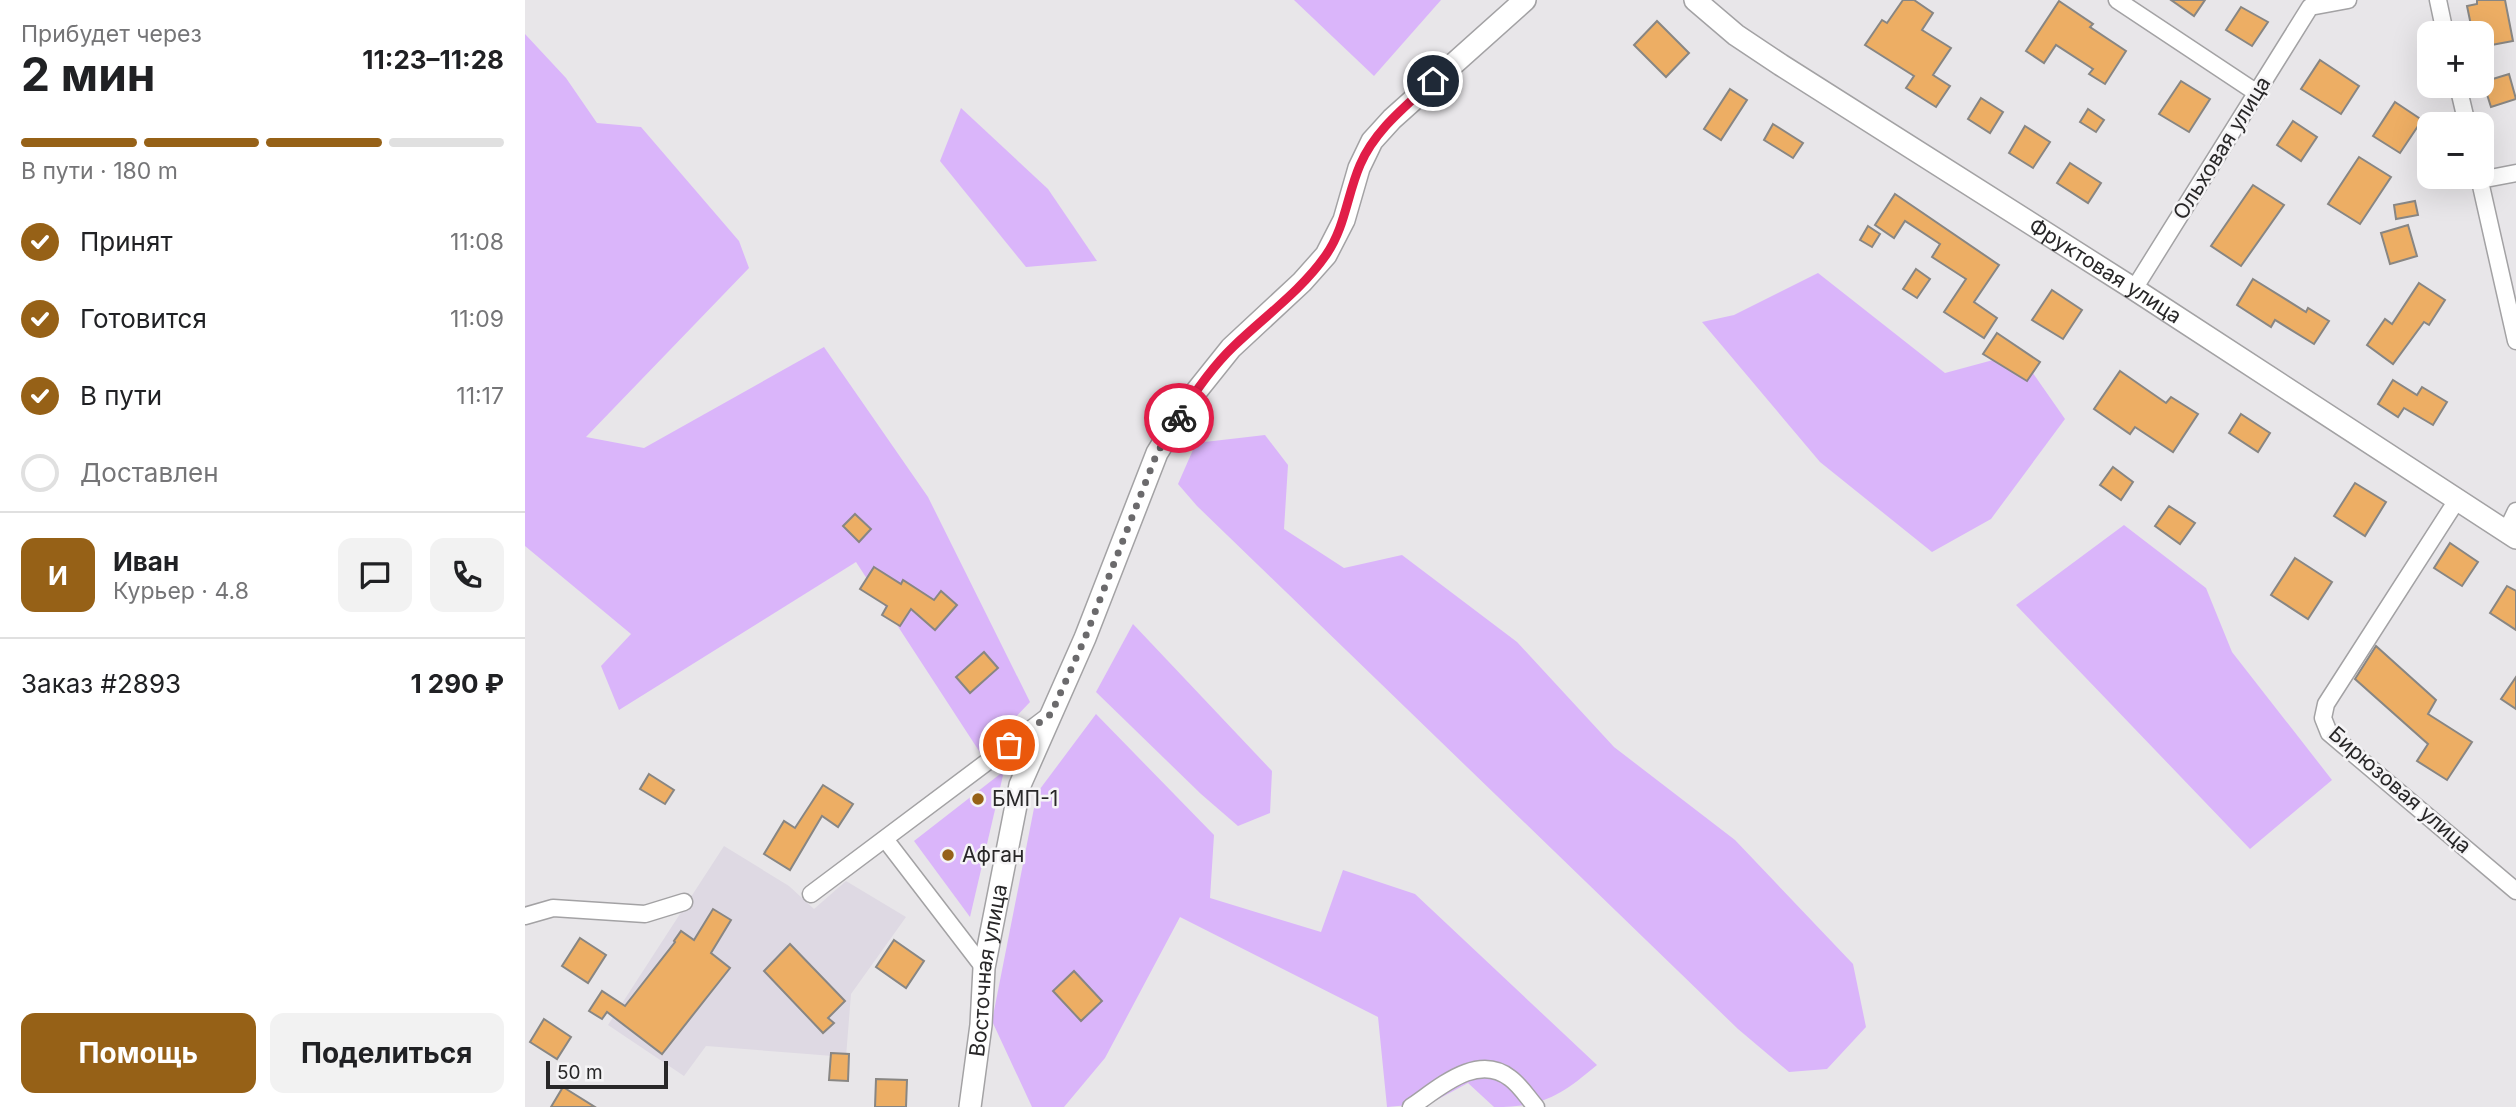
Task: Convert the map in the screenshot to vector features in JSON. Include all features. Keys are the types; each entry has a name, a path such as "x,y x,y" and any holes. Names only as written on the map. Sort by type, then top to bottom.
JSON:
{"street":[{"name":"Восточная улица","path":"970,1107 981,1025 984,968 1020,785 1085,638 1157,453 1191,398 1231,348 1326,255 1344,220 1359,168 1372,141 1402,109 1525,0"},
{"name":"Фруктовая улица","path":"1695,0 1736,35 1781,65 2134,289 2511,535"},
{"path":"2117,0 2257,93"},
{"path":"2317,4 2348,0"},
{"path":"2438,0 2442,21"},
{"name":"Ольховая улица","path":"2134,289 2257,93 2317,4"},
{"path":"2494,176 2516,173"},
{"path":"2482,189 2516,341"},
{"name":"Бирюзовая улица","path":"2457,500 2326,704 2323,718 2329,733 2516,891"},
{"path":"2511,535 2516,511"},
{"path":"811,894 1051,714"},
{"path":"885,839 984,968"},
{"path":"525,916 553,908 645,914 684,902"},
{"path":"1411,1107 1461,1074 1486,1068 1509,1077 1536,1107"}],"shaded area":[{"path":"1294,0 1441,0 1374,76"},
{"path":"525,34 566,78 597,123 641,127 739,241 749,268 586,437 644,448 824,347 928,497 1030,702 981,754 856,562 619,710 601,666 631,634 525,546"},
{"path":"961,108 1048,189 1097,261 1026,267 940,161"},
{"path":"1818,273 1945,373 2019,353 2065,419 1991,519 1932,552 1820,462 1702,322 1734,315"},
{"path":"1265,435 1288,465 1284,529 1344,568 1402,555 1517,642 1614,747 1735,840 1853,964 1866,1027 1827,1069 1789,1072 1738,1029 1197,506 1178,484 1196,443"},
{"path":"2124,525 2206,588 2232,652 2332,780 2250,849 2016,605"},
{"path":"1133,624 1272,771 1270,813 1238,826 1201,794 1096,692"},
{"path":"1096,714 1214,835 1210,898 1321,932 1343,870 1415,894 1597,1065 1561,1092 1526,1105 1494,1107 1468,1083 1431,1103 1387,1107 1378,1017 1180,917 1105,1058 1064,1107 1032,1107 992,1021 1037,793"},
{"path":"1004,771 970,917 914,841"},
{"path":"724,846 789,886 814,909 846,881 906,917 851,994 846,1057 706,1046 684,1076 608,1025"}],"building":[{"path":"1903,0 1914,0 1933,13 1922,30 1951,48 1933,75 1950,86 1936,107 1906,88 1914,76 1865,45 1882,20 1887,23"},
{"path":"2171,0 2205,0 2194,16"},
{"path":"2477,0 2505,0 2513,41 2494,45 2494,21 2470,21 2467,6 2477,4"},
{"path":"2059,1 2093,24 2090,27 2126,51 2105,84 2089,74 2093,69 2056,45 2044,63 2026,51"},
{"path":"2241,7 2268,22 2252,46 2226,30"},
{"path":"1657,21 1689,53 1666,77 1634,45"},
{"path":"2320,60 2359,86 2341,114 2301,89"},
{"path":"2509,74 2516,99 2491,107 2488,98 2494,98 2494,79"},
{"path":"2181,81 2210,99 2189,132 2159,114"},
{"path":"1730,89 1747,100 1721,140 1704,129"},
{"path":"1981,98 2003,112 1990,133 1968,119"},
{"path":"2395,102 2417,117 2417,128 2400,153 2373,136"},
{"path":"2088,109 2104,120 2096,132 2080,122"},
{"path":"2293,121 2317,137 2301,161 2277,145"},
{"path":"1773,124 1803,143 1793,158 1764,140"},
{"path":"2025,126 2050,142 2033,168 2009,153"},
{"path":"2359,157 2391,177 2360,224 2328,204"},
{"path":"2070,163 2101,183 2088,203 2057,183"},
{"path":"2253,185 2284,205 2241,266 2211,246"},
{"path":"1895,194 1999,265 1974,302 1997,318 1984,338 1944,312 1966,279 1932,257 1940,244 1905,221 1894,238 1875,225"},
{"path":"2415,201 2418,215 2396,219 2394,205"},
{"path":"2408,225 2417,256 2390,264 2381,233"},
{"path":"1868,226 1880,234 1872,247 1860,240"},
{"path":"1916,269 1930,279 1917,298 1903,289"},
{"path":"2253,279 2306,312 2308,308 2329,321 2314,344 2275,320 2271,327 2237,305"},
{"path":"2419,283 2445,300 2429,325 2424,322 2393,364 2367,345 2385,319 2392,324"},
{"path":"2052,290 2082,310 2063,339 2032,320"},
{"path":"1997,333 2040,362 2027,381 1983,354"},
{"path":"2120,371 2166,403 2171,397 2198,414 2173,452 2135,427 2130,434 2094,409"},
{"path":"2393,380 2417,395 2422,387 2447,402 2433,425 2404,408 2398,417 2378,404"},
{"path":"2241,414 2270,433 2258,452 2229,433"},
{"path":"2113,467 2133,482 2121,500 2100,485"},
{"path":"2355,483 2386,502 2365,536 2334,516"},
{"path":"2169,506 2195,523 2180,544 2155,526"},
{"path":"855,514 871,529 859,542 843,526"},
{"path":"2450,543 2478,562 2462,586 2434,568"},
{"path":"2295,558 2332,582 2308,619 2271,595"},
{"path":"874,567 901,584 903,580 934,600 941,591 957,605 935,630 911,609 900,626 882,615 887,606 860,589"},
{"path":"2507,586 2516,591 2516,630 2490,613"},
{"path":"2376,646 2436,700 2428,714 2472,742 2447,780 2417,761 2428,744 2355,679"},
{"path":"984,652 998,668 970,693 956,677"},
{"path":"2516,677 2516,709 2501,699"},
{"path":"649,774 674,790 665,804 640,789"},
{"path":"823,785 853,804 838,827 822,816 790,870 764,854 784,821 795,828"},
{"path":"713,909 731,920 711,953 730,968 662,1054 607,1012 602,1019 589,1011 602,991 625,1006 681,931 694,940"},
{"path":"580,938 606,955 588,983 562,966"},
{"path":"894,940 924,961 906,988 876,967"},
{"path":"790,944 845,1001 828,1018 834,1023 823,1033 764,971"},
{"path":"1074,971 1102,1001 1081,1021 1053,991"},
{"path":"544,1019 571,1037 557,1059 530,1042"},
{"path":"831,1053 849,1054 848,1081 829,1080"},
{"path":"876,1079 907,1080 906,1107 875,1107"},
{"path":"563,1087 595,1107 551,1107"}],"way so far":[{"path":"1009,745 1051,714 1085,638 1157,453 1179,418"}],"place":[{"name":"БМП-1","path":"978,799"},
{"name":"Афган","path":"948,855"}],"route":[{"path":"1179,418 1191,398 1231,348 1326,255 1344,220 1359,168 1372,141 1433,81"}]}
